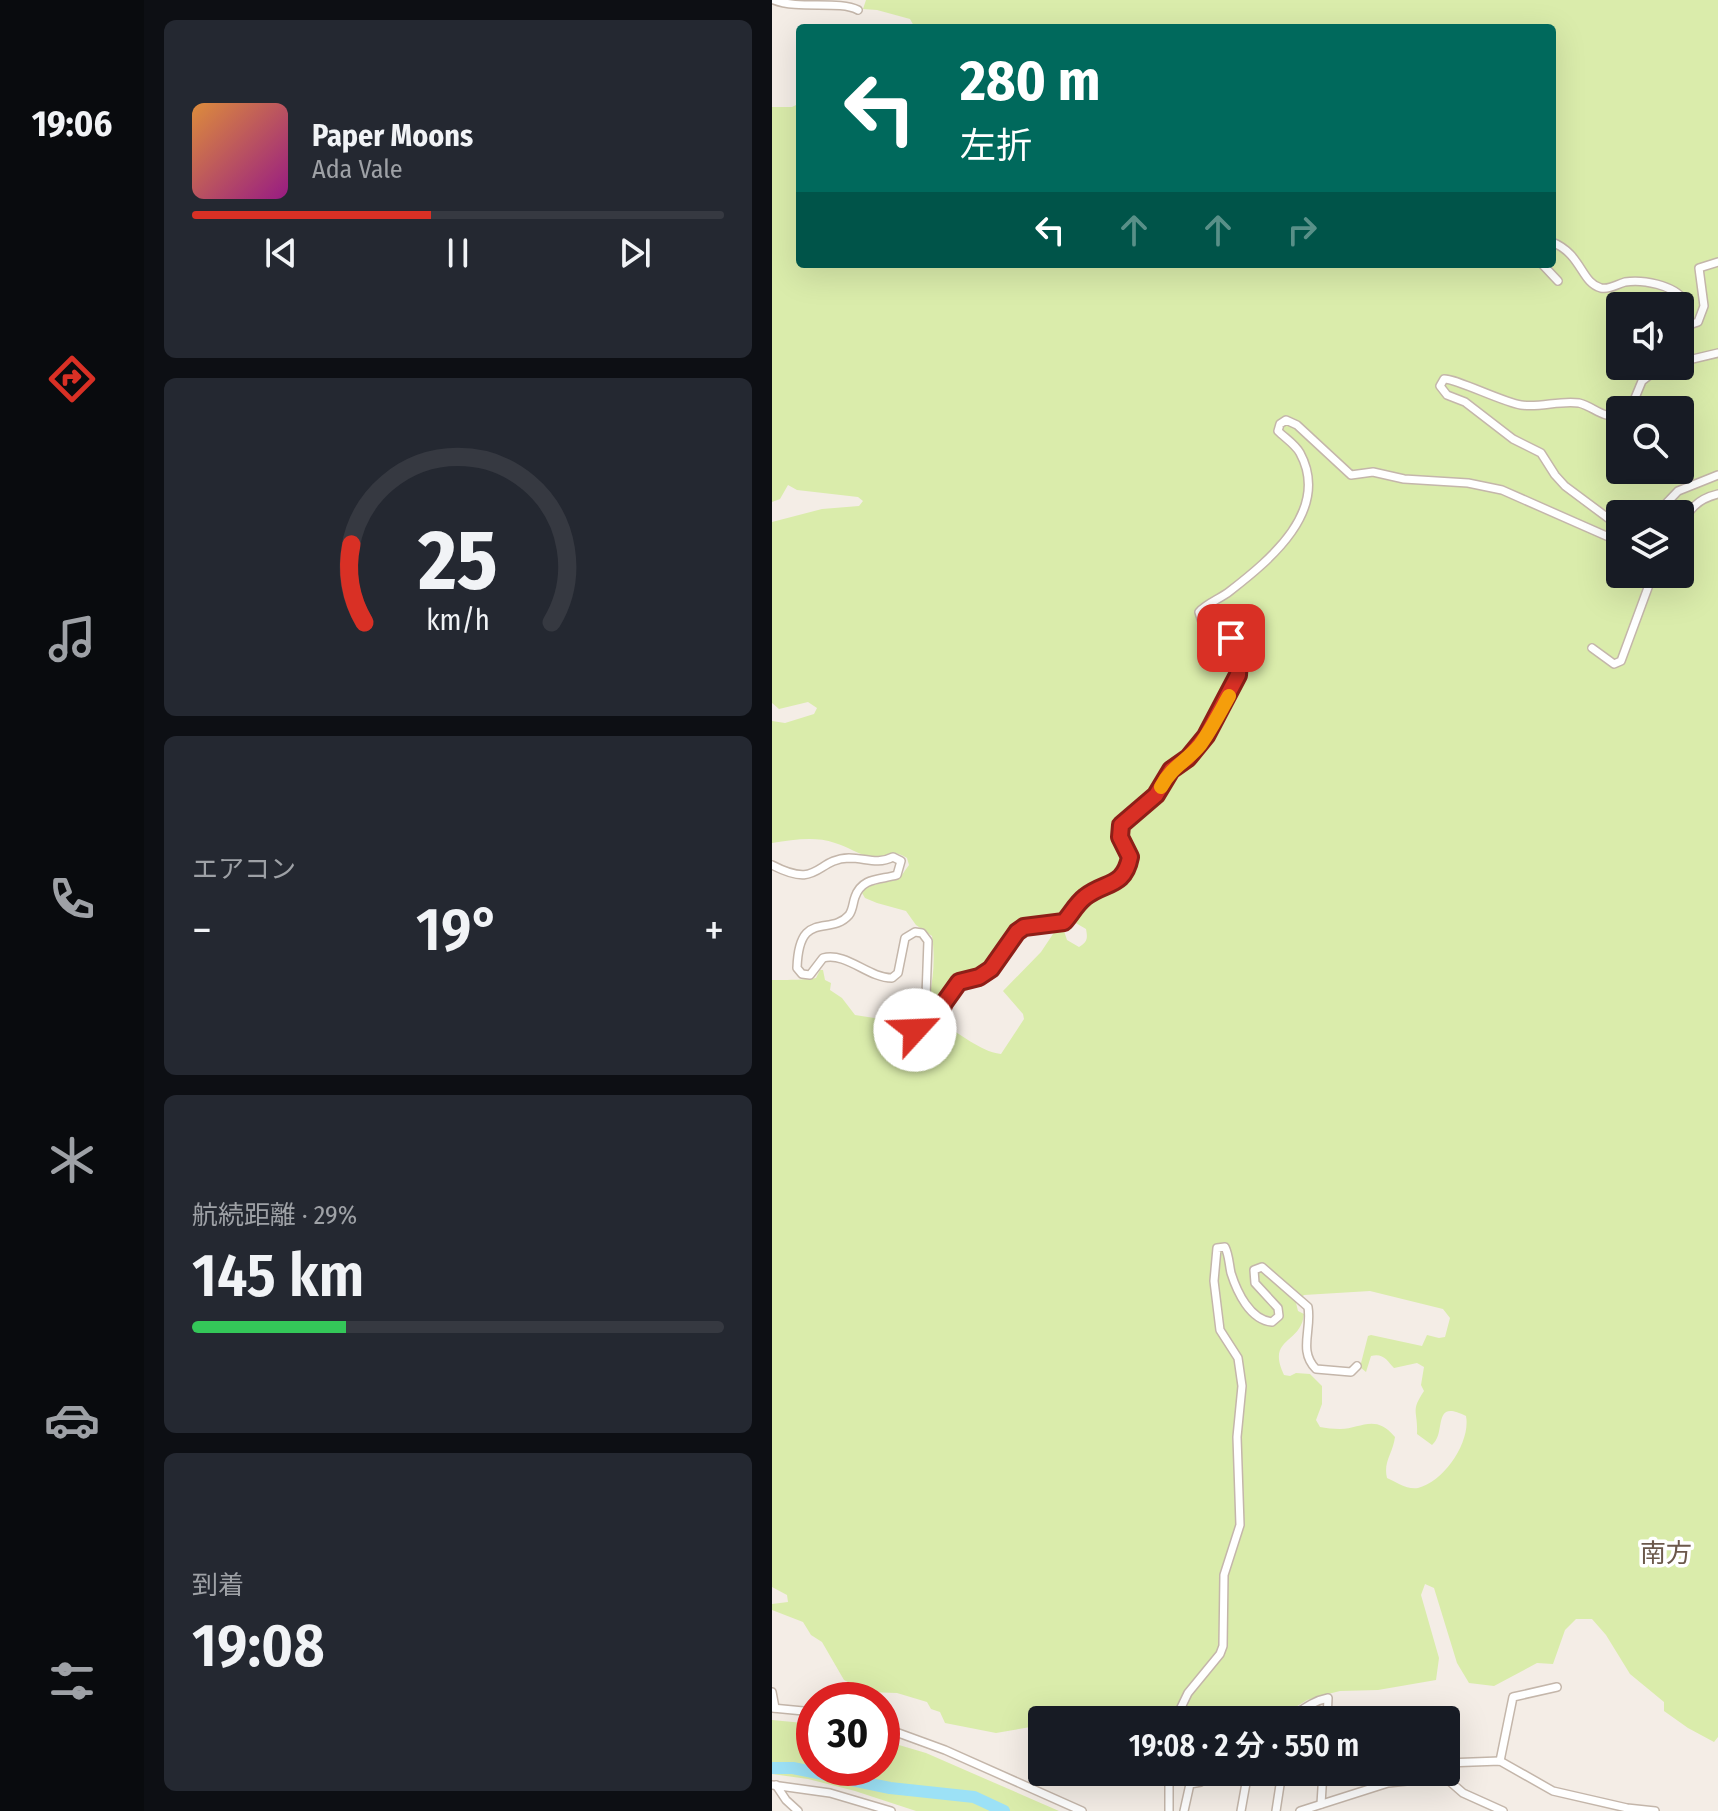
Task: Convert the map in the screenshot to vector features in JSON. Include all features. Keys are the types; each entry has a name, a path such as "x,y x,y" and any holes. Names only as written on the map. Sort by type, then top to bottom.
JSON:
{"street":[{"path":"774,0 791,5 844,3 857,8 863,0"},
{"path":"1556,244 1571,252 1589,281 1598,287 1608,288 1630,282 1676,291 1684,300 1682,320 1689,325 1698,322 1704,306 1699,268 1718,262"},
{"path":"1546,268 1558,281"},
{"path":"1694,359 1718,353"},
{"path":"1606,415 1580,404 1538,406 1512,403 1470,389 1449,378 1444,379 1440,386 1447,395 1465,402 1513,439 1541,453 1565,486 1606,517"},
{"path":"772,865 796,875 809,875 841,859 873,862 893,857 901,861 897,875 874,878 860,887 849,915 838,922 810,929 800,944 797,968 806,976 815,971 823,958 833,957 882,977 892,978 900,967 905,938 915,932 922,933 928,941 926,996 915,1030 917,1036 926,1040 930,1038 952,989 959,982 979,977 991,969 1017,932 1024,927 1064,922 1082,899 1117,881 1125,873 1130,857 1120,837 1121,825 1156,795 1171,770 1200,745 1238,675 1239,661 1231,638 1222,630 1202,622 1199,612 1227,593 1271,555 1291,533 1308,500 1309,485 1300,453 1278,431 1280,424 1286,420 1297,425 1351,475 1373,472 1404,479 1468,483 1502,490 1606,536"},
{"path":"1669,500 1678,491 1718,475"},
{"path":"1694,506 1718,494"},
{"path":"1592,648 1614,664 1621,661 1648,588"},
{"path":"1182,1706 1223,1646 1224,1575 1240,1525 1237,1437 1241,1369 1238,1358 1220,1330 1214,1281 1217,1248 1225,1247 1232,1274 1254,1316 1272,1322 1279,1316 1278,1308 1255,1283 1254,1270 1262,1267 1308,1307 1310,1318 1305,1346 1312,1365 1322,1371 1354,1371 1357,1366"},
{"path":"1500,1761 1513,1697 1557,1687"},
{"path":"772,1692 774,1708 796,1710"},
{"path":"1307,1706 1328,1698 1328,1706"},
{"path":"900,1734 945,1750 1076,1810"},
{"path":"1460,1762 1500,1761 1553,1791 1627,1808 1655,1811"},
{"path":"774,1785 798,1811"},
{"path":"774,1785 830,1793 891,1811"},
{"path":"1169,1786 1169,1811"},
{"path":"1184,1811 1190,1786"},
{"path":"1241,1811 1245,1786"},
{"path":"1276,1811 1280,1786"},
{"path":"1321,1804 1322,1786"},
{"path":"1300,1811 1378,1786"},
{"path":"1455,1786 1463,1793 1503,1811"},
{"path":"1332,1800 1334,1811"}],"green space":[{"path":"866,0 1718,0 1718,1737 1714,1742 1664,1711 1664,1702 1630,1674 1606,1635 1592,1619 1576,1619 1565,1630 1553,1664 1537,1663 1494,1686 1469,1683 1457,1663 1434,1588 1425,1584 1421,1595 1439,1658 1436,1680 1378,1690 1340,1691 1307,1700 1297,1706 1028,1706 1028,1727 996,1733 945,1723 940,1712 931,1709 927,1702 900,1694 900,1682 844,1680 822,1642 811,1635 803,1622 772,1610 772,1604 788,1602 787,1595 772,1587 772,980 816,978 823,970 825,980 831,983 830,990 842,998 855,1015 887,1020 896,1030 910,1033 922,1044 932,1043 942,1025 985,1049 1001,1054 1024,1019 1003,991 1041,952 1057,928 1063,928 1067,940 1079,947 1087,935 1086,929 1062,915 1019,923 987,965 950,983 933,1014 927,1034 921,1035 933,974 932,936 916,925 906,911 877,903 865,898 862,893 865,887 899,879 909,865 907,858 896,853 871,857 840,844 819,840 772,843 772,721 785,723 814,714 817,708 808,702 779,709 772,703 772,522 822,509 859,506 863,501 858,497 797,490 788,485 780,499 772,502 772,107 796,105 796,268 1556,268 1556,24 913,24 910,19 863,9","holes":["1370,1291 1443,1309 1450,1318 1445,1337 1427,1335 1422,1346 1368,1336 1360,1367 1366,1372 1371,1356 1375,1355 1385,1358 1394,1368 1417,1363 1424,1367 1421,1385 1424,1391 1416,1408 1417,1434 1432,1445 1444,1414 1448,1411 1466,1416 1464,1437 1454,1460 1437,1478 1414,1488 1387,1478 1386,1467 1395,1437 1388,1430 1374,1424 1340,1429 1320,1427 1316,1420 1322,1404 1322,1386 1310,1374 1284,1375 1279,1354 1302,1324 1304,1314 1298,1311 1296,1303 1304,1295"]},
{"path":"772,1720 796,1722 796,1777 772,1774"},
{"path":"900,1745 926,1753 1059,1811 916,1811 835,1786 900,1786"}],"waterway":[{"path":"772,1768 793,1768 890,1788 974,1797 1004,1811"}],"slow traffic":[{"path":"1161,787 1171,770 1200,745 1229,696"}],"district":[{"name":"南方","path":"1666,1553"}],"route":[{"path":"915,1030 921,1040 930,1038 952,989 959,982 979,977 991,969 1017,932 1024,927 1064,922 1082,899 1117,881 1125,873 1130,857 1120,837 1121,825 1156,795 1171,770 1188,758 1206,736 1238,675 1239,661 1231,638"}]}
